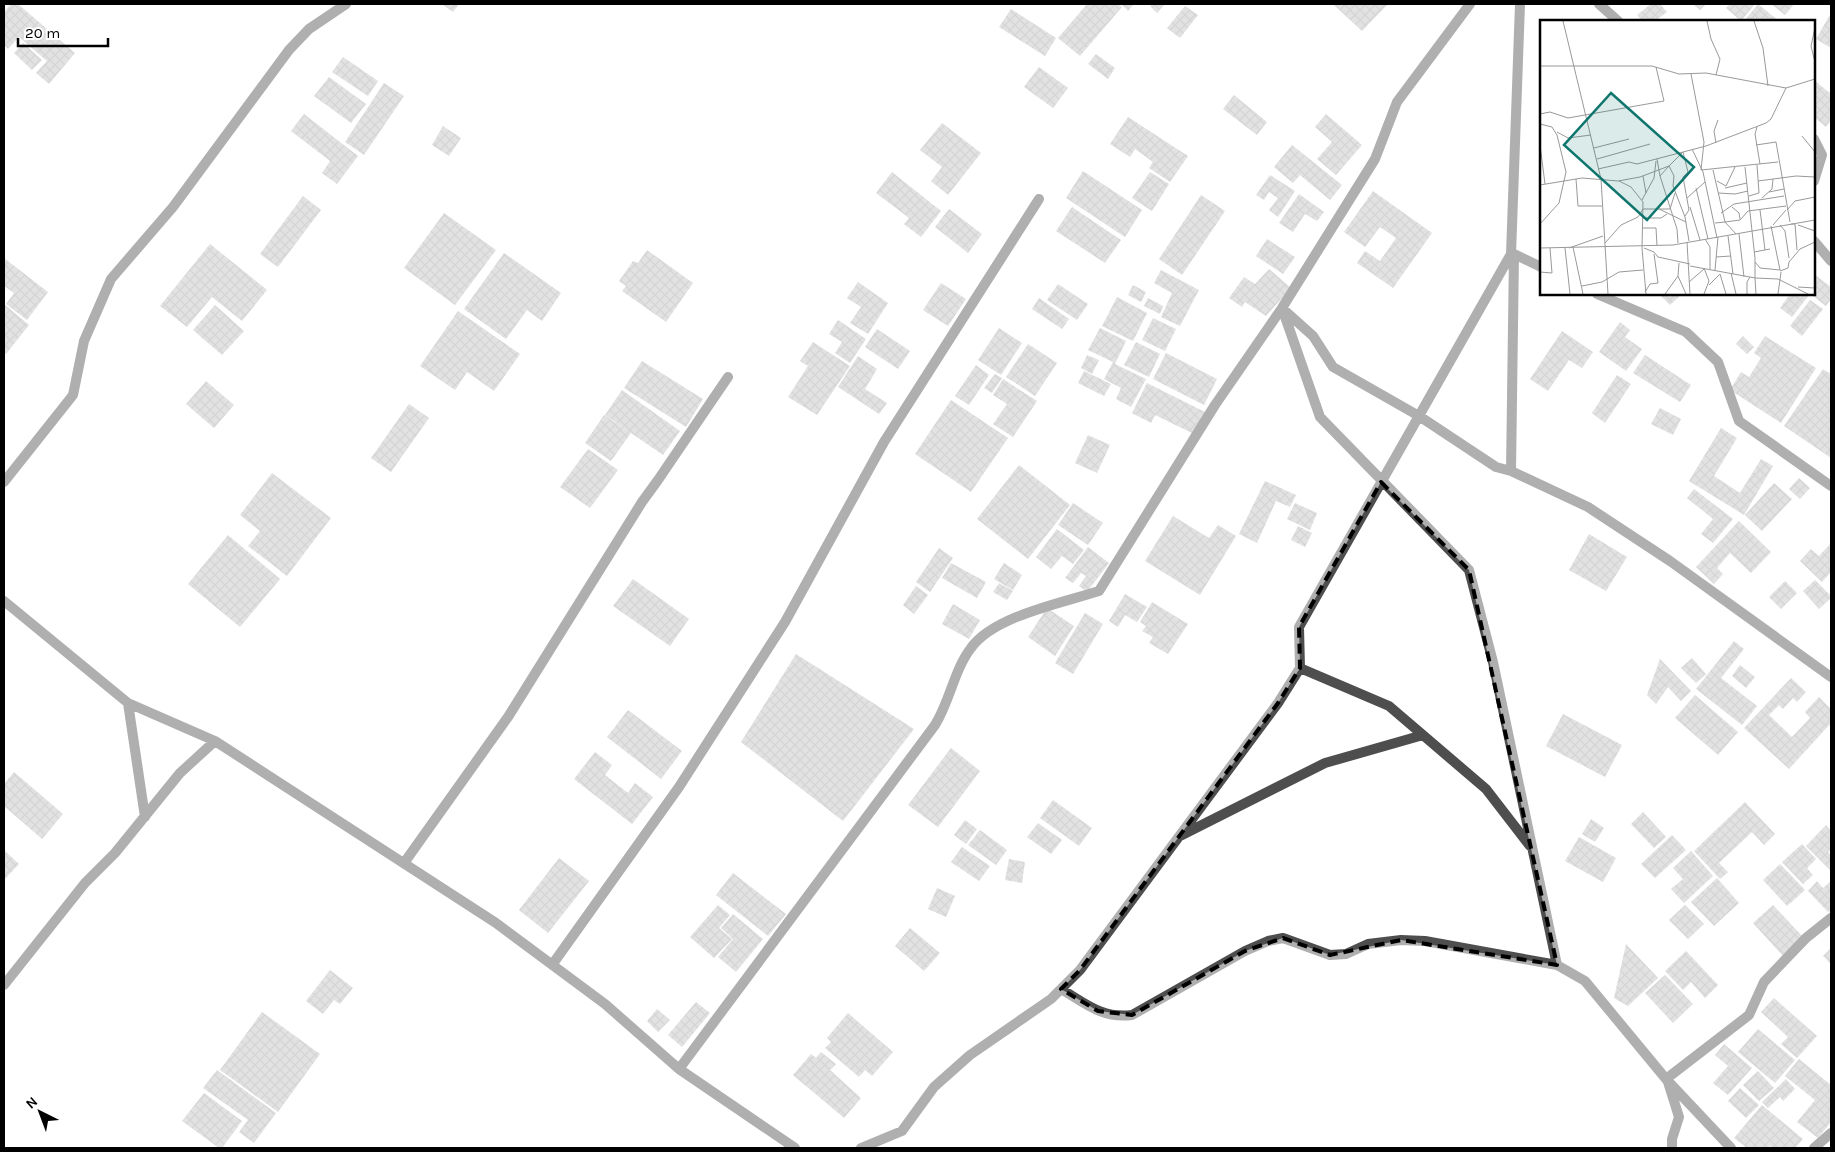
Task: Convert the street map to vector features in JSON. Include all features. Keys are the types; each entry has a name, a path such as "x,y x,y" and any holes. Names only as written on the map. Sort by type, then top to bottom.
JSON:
{"street":[{"path":"4,482 73,395 84,341 111,279 173,207 289,50 309,29 346,4"},
{"path":"678,1069 935,725 943,712 961,666 971,647 992,629 1024,614 1099,591 1215,405 1282,308 1375,159 1397,102 1470,4"},
{"path":"860,1148 902,1131 934,1087 970,1055 1051,999 1080,970 1278,703 1300,668 1299,627 1511,254 1520,4"},
{"path":"1599,4 1617,20"},
{"path":"1815,141 1822,155 1815,178"},
{"path":"552,965 679,787 779,630 884,442 1040,199"},
{"path":"1815,242 1831,261"},
{"path":"1510,471 1514,254 1540,267"},
{"path":"1599,295 1686,332 1718,362 1739,421 1831,486"},
{"path":"1282,308 1313,336 1333,367 1418,416 1496,467 1510,471 1588,508 1670,561 1799,652 1831,677"},
{"path":"1282,308 1320,418 1469,570 1493,662 1558,965"},
{"path":"404,863 508,717 642,502 728,377"},
{"path":"4,601 128,704 215,741 496,923 605,1004 678,1069 795,1148"},
{"path":"1300,668 1389,706 1486,788 1533,849"},
{"path":"128,704 144,817"},
{"path":"1179,837 1325,763 1423,735"},
{"path":"4,985 85,883 115,853 180,773 215,741"},
{"path":"1666,1079 1749,1015 1764,982 1806,938 1831,918"},
{"path":"1061,989 1098,1012 1119,1017 1132,1015 1246,951 1268,941 1282,938 1330,955 1346,954 1368,944 1401,940 1425,941 1558,965 1585,981 1666,1079 1731,1148"},
{"path":"1666,1079 1679,1117 1672,1139 1672,1148"},
{"path":"1814,1148 1831,1134"}],"highlighted area":[{"path":"1381,482 1469,570 1557,965 1401,940 1330,955 1283,938 1245,951 1132,1015 1098,1011 1061,989 1080,970 1278,703 1300,668 1299,627"}],"building":[{"path":"11,4 18,4 75,53 49,84 36,73 47,61 19,37 8,49 4,45 4,12"},
{"path":"442,4 459,4 453,12"},
{"path":"1087,4 1118,4 1122,7 1080,56 1058,38"},
{"path":"1121,4 1134,4 1128,11"},
{"path":"1152,4 1165,4 1157,13 1150,6"},
{"path":"1333,4 1388,4 1362,31"},
{"path":"1651,4 1660,4 1667,12 1656,20 1641,20 1637,15"},
{"path":"1693,4 1706,4 1700,10"},
{"path":"1730,4 1755,4 1742,20 1726,8"},
{"path":"1758,4 1778,20 1745,20"},
{"path":"1771,4 1794,4 1785,15"},
{"path":"1185,6 1198,15 1180,38 1167,28"},
{"path":"1011,9 1056,38 1045,56 999,27"},
{"path":"1831,13 1831,48 1816,39"},
{"path":"23,43 42,60 32,70 14,53"},
{"path":"1096,54 1115,68 1108,79 1088,64"},
{"path":"343,57 378,81 368,96 332,72"},
{"path":"1039,67 1068,88 1053,108 1024,87"},
{"path":"329,77 366,104 351,123 314,96"},
{"path":"1815,81 1831,94 1831,120 1826,127 1815,118"},
{"path":"384,83 404,96 364,155 345,142"},
{"path":"1234,95 1267,122 1257,135 1223,109"},
{"path":"304,114 358,156 337,184 322,173 330,161 291,131"},
{"path":"1326,114 1362,145 1336,175 1317,159 1332,142 1315,127"},
{"path":"1128,117 1188,156 1170,182 1149,168 1153,162 1135,149 1130,157 1110,144"},
{"path":"942,123 981,153 948,195 931,181 942,167 920,150"},
{"path":"443,126 461,138 449,156 432,145"},
{"path":"1292,145 1342,185 1330,200 1300,175 1293,183 1274,167"},
{"path":"1083,171 1142,210 1125,237 1066,198"},
{"path":"892,172 941,211 921,237 904,224 909,218 876,193"},
{"path":"1150,172 1169,184 1152,211 1132,198"},
{"path":"1270,175 1295,191 1278,217 1269,210 1278,198 1269,192 1264,200 1256,195"},
{"path":"1373,191 1432,233 1393,288 1357,263 1365,251 1380,261 1396,238 1380,227 1365,247 1344,232"},
{"path":"1299,194 1324,212 1317,221 1305,214 1293,232 1279,223"},
{"path":"1201,195 1225,211 1182,275 1159,259"},
{"path":"303,196 321,210 278,267 260,254"},
{"path":"1072,207 1121,240 1105,263 1056,231"},
{"path":"949,209 982,234 968,253 935,227"},
{"path":"444,213 496,250 455,305 404,268"},
{"path":"1267,239 1295,257 1283,274 1256,256"},
{"path":"210,244 267,290 242,321 212,297 187,327 160,306"},
{"path":"647,250 693,283 666,322 622,291 626,286 619,281 633,261 638,263"},
{"path":"504,253 561,293 542,321 527,310 506,339 464,309"},
{"path":"4,258 48,292 27,320 6,304 14,293 4,286"},
{"path":"1269,269 1291,288 1266,316 1245,302 1242,307 1229,298 1244,277 1255,284"},
{"path":"1161,270 1199,290 1180,326 1161,317 1172,293 1154,283"},
{"path":"1815,275 1831,287 1831,299 1826,306 1811,295 1815,295"},
{"path":"858,282 888,303 868,334 850,323 861,307 847,298"},
{"path":"941,283 966,299 948,326 923,310"},
{"path":"1058,284 1088,304 1077,320 1047,300"},
{"path":"1133,285 1146,292 1141,302 1128,295"},
{"path":"1660,295 1681,295 1670,305"},
{"path":"1789,295 1809,295 1792,317 1780,308"},
{"path":"1117,297 1147,313 1133,341 1102,326"},
{"path":"1039,298 1069,319 1062,329 1032,309"},
{"path":"1148,298 1163,306 1160,314 1144,306"},
{"path":"1810,300 1823,309 1802,336 1790,326"},
{"path":"4,304 29,325 6,354 4,352"},
{"path":"215,305 244,331 222,355 193,330"},
{"path":"458,311 520,354 494,391 467,372 455,390 420,366"},
{"path":"1153,318 1176,329 1165,351 1142,340"},
{"path":"838,320 866,339 850,363 835,353 842,342 829,334"},
{"path":"1620,322 1630,330 1625,337 1642,349 1626,371 1599,352"},
{"path":"999,328 1022,343 1001,375 978,360"},
{"path":"1100,328 1126,341 1115,364 1146,379 1131,407 1116,399 1121,388 1104,379 1113,362 1088,350"},
{"path":"877,329 910,351 898,369 865,347"},
{"path":"1562,331 1593,352 1582,368 1569,360 1548,391 1530,379"},
{"path":"1743,336 1754,347 1747,354 1736,344"},
{"path":"1765,336 1816,368 1781,423 1730,390 1741,372 1749,377 1761,358 1754,353"},
{"path":"813,342 850,366 817,415 788,397 808,366 800,361"},
{"path":"1136,342 1160,354 1149,377 1124,365"},
{"path":"1028,344 1057,363 1035,396 1006,377"},
{"path":"1166,353 1217,379 1204,405 1153,379"},
{"path":"1087,355 1099,360 1092,374 1081,368"},
{"path":"1645,355 1691,385 1680,402 1633,373"},
{"path":"858,356 877,369 865,389 887,403 879,414 838,387"},
{"path":"642,361 703,399 686,427 624,388"},
{"path":"976,365 989,375 969,405 955,396"},
{"path":"1823,369 1831,374 1831,458 1784,426"},
{"path":"1084,371 1111,384 1104,396 1078,383"},
{"path":"995,374 1002,378 992,393 984,388"},
{"path":"1617,375 1631,384 1605,423 1592,413"},
{"path":"1003,379 1037,401 1013,437 993,424 1007,404 993,395"},
{"path":"206,381 234,405 214,428 186,404"},
{"path":"1147,383 1205,412 1194,434 1155,415 1151,423 1132,413"},
{"path":"622,390 680,431 663,455 605,415"},
{"path":"951,400 1008,438 971,492 915,454"},
{"path":"409,404 429,418 391,472 371,458"},
{"path":"1660,408 1681,419 1673,435 1651,424"},
{"path":"604,415 631,433 611,461 585,443"},
{"path":"1721,428 1737,438 1714,476 1740,493 1761,459 1773,466 1744,515 1689,481"},
{"path":"1088,435 1110,445 1097,473 1075,463"},
{"path":"588,449 618,470 590,508 560,487"},
{"path":"1019,465 1070,505 1028,559 977,519"},
{"path":"272,473 331,518 287,576 248,546 260,531 240,515"},
{"path":"1799,478 1810,488 1800,499 1789,489"},
{"path":"1265,481 1296,495 1290,507 1276,501 1257,543 1239,534"},
{"path":"1774,483 1792,499 1762,531 1745,515"},
{"path":"1694,489 1733,519 1713,543 1701,534 1713,519 1687,498"},
{"path":"1073,503 1103,523 1088,545 1058,525"},
{"path":"1295,503 1317,513 1310,530 1287,519"},
{"path":"1173,516 1209,538 1218,525 1236,536 1200,595 1145,561"},
{"path":"1739,521 1771,552 1751,573 1730,553 1717,568 1723,574 1714,584 1696,567"},
{"path":"1298,526 1312,533 1305,547 1291,540"},
{"path":"1057,529 1084,550 1073,564 1062,556 1051,569 1036,557"},
{"path":"1589,534 1627,557 1606,591 1569,570"},
{"path":"228,535 280,579 240,627 188,584"},
{"path":"1831,543 1831,572 1822,582 1800,561 1811,549 1819,556"},
{"path":"1088,547 1109,563 1087,592 1079,586 1086,576 1081,573 1073,583 1065,578"},
{"path":"939,548 953,558 930,592 916,582"},
{"path":"951,563 986,582 977,598 942,578"},
{"path":"1004,563 1022,575 1013,590 994,579"},
{"path":"633,579 689,619 670,646 613,606"},
{"path":"1815,580 1831,596 1819,609 1803,591"},
{"path":"1785,581 1797,593 1781,609 1769,597"},
{"path":"999,583 1013,591 1007,600 993,592"},
{"path":"916,586 928,595 914,614 903,605"},
{"path":"1125,594 1147,607 1137,622 1125,615 1118,627 1109,621"},
{"path":"1152,602 1188,624 1168,654 1149,643 1153,637 1142,631 1146,626 1140,622"},
{"path":"953,604 980,620 969,639 942,624"},
{"path":"1047,608 1074,626 1055,656 1028,637"},
{"path":"1085,613 1103,624 1073,674 1055,663"},
{"path":"1734,641 1744,649 1721,678 1757,706 1742,725 1696,689"},
{"path":"796,654 914,729 843,821 741,742"},
{"path":"1692,658 1706,674 1696,683 1681,668"},
{"path":"1660,659 1691,691 1681,701 1668,687 1656,704 1647,695"},
{"path":"1740,665 1755,677 1746,688 1732,676"},
{"path":"1791,678 1806,692 1797,702 1793,698 1783,709 1779,705 1769,715 1792,737 1810,718 1805,712 1819,697 1831,709 1831,723 1789,769 1744,728"},
{"path":"1695,695 1738,732 1718,755 1675,718"},
{"path":"628,710 682,751 661,779 607,737"},
{"path":"1563,714 1622,745 1605,777 1546,746"},
{"path":"951,748 980,771 938,827 908,805"},
{"path":"595,752 612,765 605,775 628,793 635,783 653,797 632,824 574,779"},
{"path":"14,772 63,814 42,839 4,806 4,784"},
{"path":"1053,800 1092,828 1079,846 1040,818"},
{"path":"1745,802 1775,834 1764,845 1752,832 1719,863 1728,872 1720,879 1694,851"},
{"path":"1643,812 1666,837 1654,848 1631,824"},
{"path":"1591,819 1604,828 1595,842 1582,834"},
{"path":"965,820 977,829 966,844 954,835"},
{"path":"1038,823 1062,840 1051,854 1027,837"},
{"path":"1826,825 1831,831 1831,849 1828,852 1831,855 1831,871 1806,846"},
{"path":"980,830 1007,850 996,865 968,845"},
{"path":"1672,835 1686,850 1655,878 1641,864"},
{"path":"1579,837 1616,858 1603,882 1565,861"},
{"path":"1802,844 1816,859 1807,868 1813,875 1803,884 1782,862"},
{"path":"962,847 990,866 979,881 951,862"},
{"path":"4,850 19,864 4,880"},
{"path":"1691,851 1713,876 1684,903 1671,889 1683,879 1673,868"},
{"path":"559,858 589,881 548,933 519,910"},
{"path":"1009,859 1025,862 1022,883 1005,880"},
{"path":"1780,864 1805,890 1787,906 1763,880"},
{"path":"733,873 786,914 768,936 716,895"},
{"path":"1717,878 1739,903 1714,926 1691,902"},
{"path":"1817,881 1823,888 1831,881 1831,909 1828,912 1808,891"},
{"path":"937,888 955,896 946,917 928,909"},
{"path":"718,905 730,915 719,928 732,939 714,958 690,937"},
{"path":"1685,905 1704,924 1688,939 1669,920"},
{"path":"1773,905 1803,937 1783,956 1753,923"},
{"path":"733,914 763,939 736,972 718,957 733,939 721,928"},
{"path":"910,928 940,953 924,971 895,946"},
{"path":"1626,944 1658,978 1628,1006 1614,998"},
{"path":"1831,948 1831,964 1823,956"},
{"path":"1686,951 1718,985 1705,998 1691,982 1683,990 1665,971"},
{"path":"330,970 353,988 340,1004 334,1000 323,1014 306,1001"},
{"path":"1665,975 1693,1004 1673,1023 1645,993"},
{"path":"1774,998 1817,1036 1797,1058 1781,1044 1788,1037 1761,1012"},
{"path":"696,1002 710,1013 682,1047 668,1035"},
{"path":"657,1009 670,1020 658,1032 647,1021"},
{"path":"262,1012 320,1054 278,1112 220,1070"},
{"path":"848,1013 893,1052 872,1076 865,1070 859,1077 825,1048 831,1042 827,1038"},
{"path":"1758,1029 1795,1060 1775,1083 1738,1052"},
{"path":"1724,1044 1752,1068 1728,1095 1713,1083 1728,1066 1715,1055"},
{"path":"821,1052 836,1064 830,1070 861,1098 844,1118 793,1075 811,1054 816,1058"},
{"path":"1799,1059 1831,1085 1831,1122 1818,1138 1797,1122 1815,1100 1785,1076"},
{"path":"217,1070 276,1113 254,1143 239,1132 248,1120 203,1088"},
{"path":"1758,1071 1774,1088 1759,1101 1743,1085"},
{"path":"1786,1079 1795,1089 1783,1101 1780,1097 1768,1108 1762,1102"},
{"path":"1740,1088 1759,1105 1746,1118 1728,1101"},
{"path":"204,1093 242,1121 222,1148 219,1148 182,1121"},
{"path":"1762,1105 1803,1139 1795,1148 1772,1148 1770,1146 1768,1148 1747,1148 1734,1138"}]}
